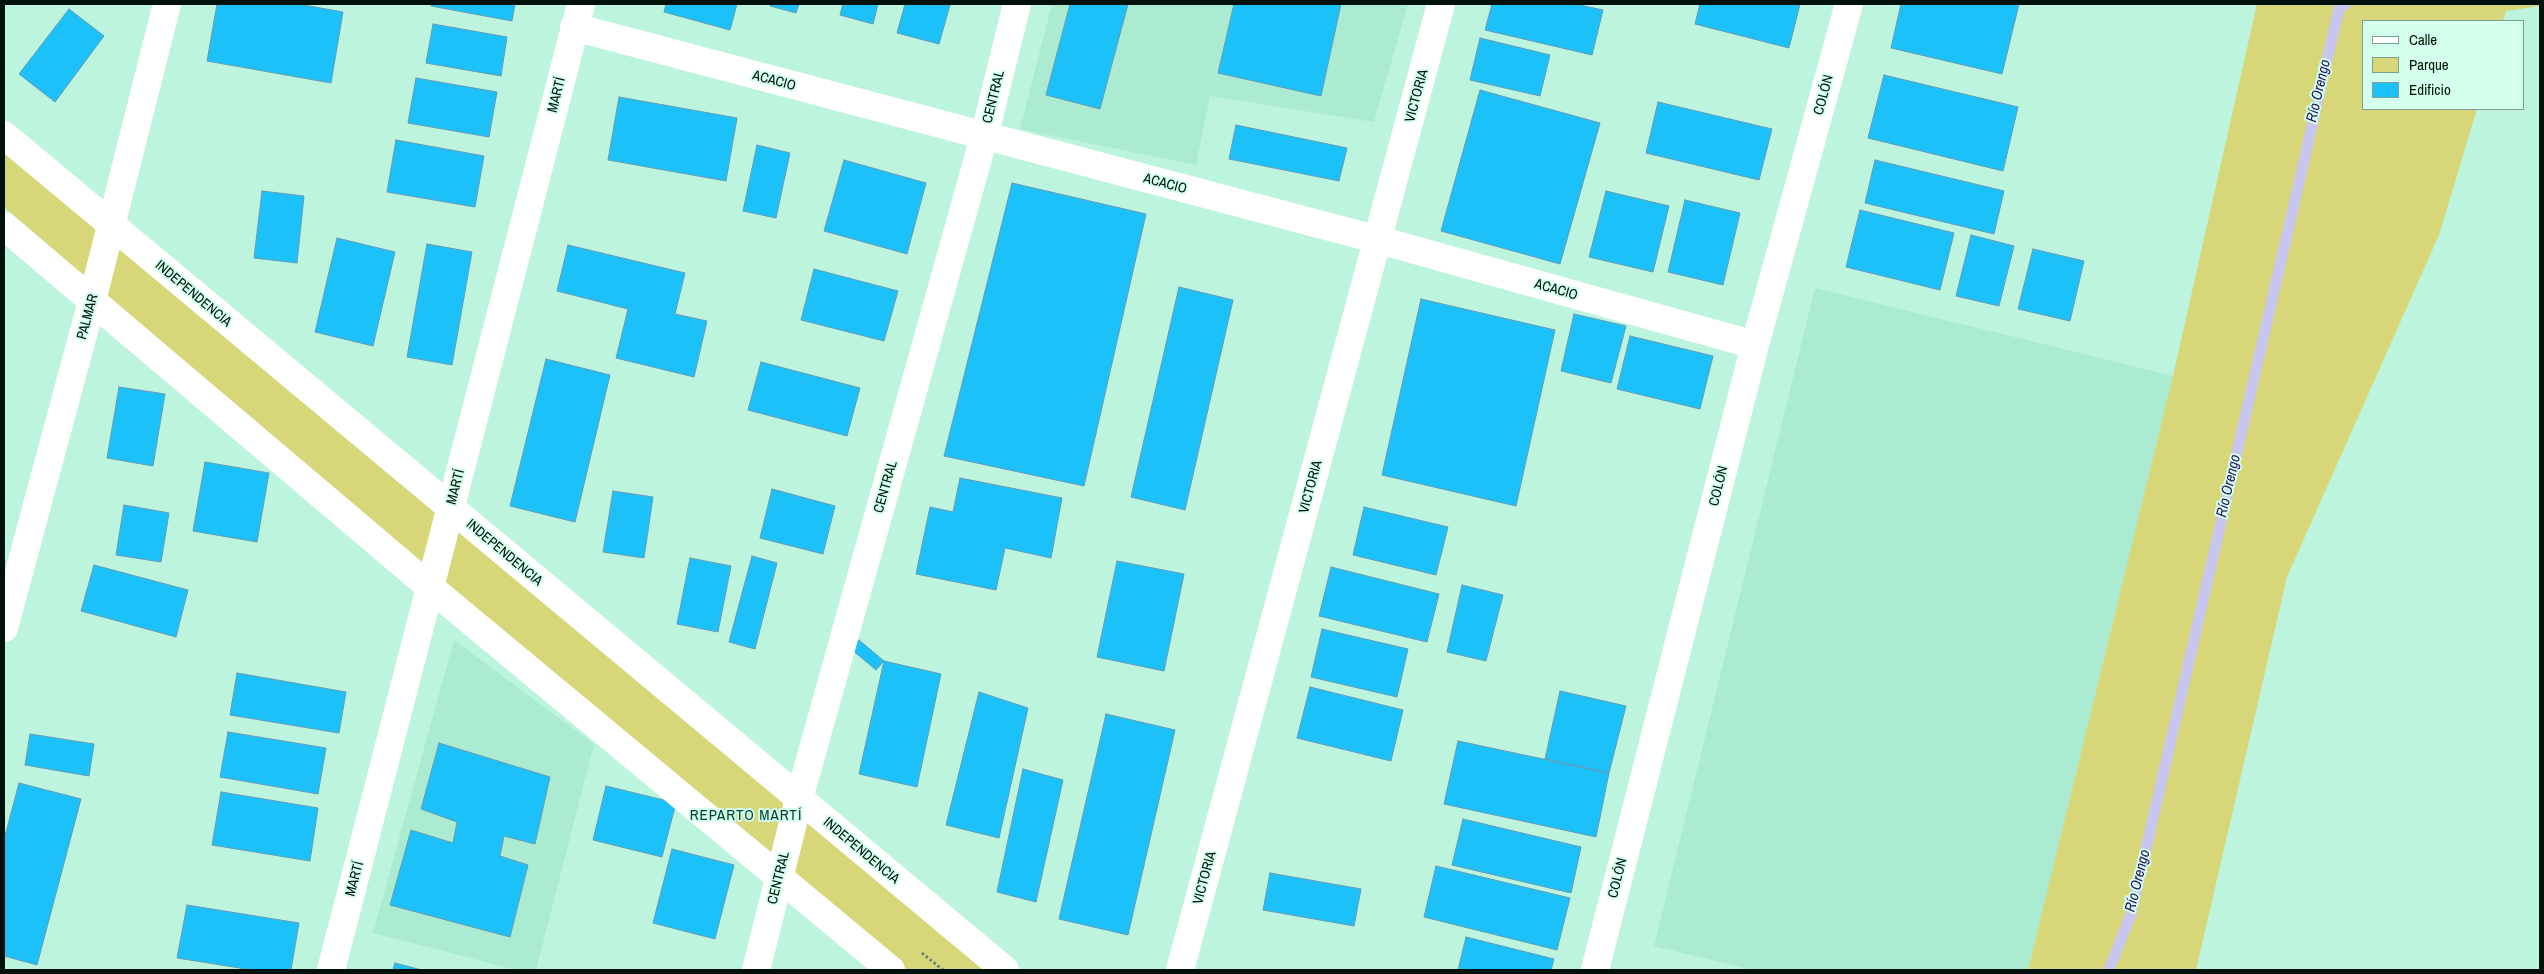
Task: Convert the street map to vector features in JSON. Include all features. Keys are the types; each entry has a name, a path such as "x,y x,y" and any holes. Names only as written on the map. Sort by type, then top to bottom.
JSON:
{"street":[{"name":"PALMAR","path":"4,628 92,301 167,4"},
{"name":"CENTRAL","path":"756,970 799,799 984,137 1017,4"},
{"name":"VICTORIA","path":"1180,970 1442,4"},
{"name":"COLÓN","path":"1595,970 1755,345 1849,4"},
{"name":"ACACIO","path":"578,16 984,137 1379,240 1755,345"},
{"name":"MARTÍ","path":"331,970 578,16"},
{"name":"INDEPENDENCIA","path":"4,135 1005,970"},
{"path":"4,226 431,588 780,876 890,970"}],"shaded area":[{"path":"1052,4 1408,4 1374,122 1210,96 1196,165 1020,129"},
{"path":"1815,288 2173,376 2028,970 1752,970 1654,946"},
{"path":"454,640 594,744 536,970 517,970 373,933"}],"green space":[{"path":"2257,4 2540,4 2540,6 2506,11 2503,20 2362,20 2362,110 2477,110 2439,235 2287,577 2196,970 2028,970 2173,376"},
{"path":"4,150 990,970 907,970 460,598 4,207"}],"building":[{"path":"217,4 298,4 343,12 331,83 207,61"},
{"path":"431,4 515,4 512,21 431,6"},
{"path":"666,4 737,4 730,30 664,12"},
{"path":"770,4 799,4 796,13 770,6"},
{"path":"843,4 878,4 873,24 840,15"},
{"path":"905,4 950,5 939,44 897,33"},
{"path":"1070,4 1128,4 1100,109 1046,95"},
{"path":"1234,4 1341,4 1321,96 1218,73"},
{"path":"1492,4 1575,4 1603,10 1592,55 1485,30"},
{"path":"1700,4 1800,4 1789,48 1695,24"},
{"path":"1901,4 2019,4 2002,74 1891,48"},
{"path":"69,9 104,36 55,102 19,74"},
{"path":"433,24 507,37 501,76 426,63"},
{"path":"1480,38 1550,55 1540,96 1470,80"},
{"path":"1884,75 2018,107 2003,171 1868,138"},
{"path":"416,78 497,92 489,137 408,123"},
{"path":"1480,90 1600,123 1560,264 1441,231"},
{"path":"619,97 737,118 726,181 608,160"},
{"path":"1658,102 1772,129 1759,180 1646,153"},
{"path":"1236,125 1347,148 1339,181 1229,159"},
{"path":"396,140 484,156 475,207 387,192"},
{"path":"757,145 790,153 776,218 743,211"},
{"path":"844,160 926,183 907,254 824,231"},
{"path":"1875,160 2004,191 1994,234 1865,203"},
{"path":"1012,183 1146,214 1084,486 944,456"},
{"path":"262,191 304,196 297,263 254,258"},
{"path":"1606,191 1669,206 1653,272 1589,257"},
{"path":"1685,200 1740,213 1723,285 1668,272"},
{"path":"1860,210 1954,233 1940,290 1846,267"},
{"path":"1971,235 2014,246 1999,306 1956,296"},
{"path":"337,238 395,252 373,346 315,332"},
{"path":"427,244 472,252 452,365 407,357"},
{"path":"568,245 685,273 675,314 707,321 694,377 616,358 628,309 557,291"},
{"path":"2033,249 2084,261 2070,321 2018,309"},
{"path":"814,269 898,291 884,341 801,320"},
{"path":"1179,287 1233,300 1185,510 1131,497"},
{"path":"1421,299 1555,330 1516,506 1382,475"},
{"path":"1574,314 1626,326 1611,383 1561,371"},
{"path":"1630,336 1713,356 1700,409 1617,389"},
{"path":"546,359 610,375 575,522 510,506"},
{"path":"761,362 860,388 847,436 748,410"},
{"path":"119,387 165,394 153,466 107,458"},
{"path":"205,462 269,473 257,542 193,531"},
{"path":"960,478 1062,498 1051,558 1005,548 996,590 916,574 930,507 953,512"},
{"path":"772,489 835,506 823,554 760,538"},
{"path":"613,491 653,497 644,558 603,552"},
{"path":"124,505 169,513 161,562 116,555"},
{"path":"1364,507 1448,527 1436,575 1353,555"},
{"path":"752,556 777,563 755,649 729,642"},
{"path":"690,558 731,566 718,632 677,624"},
{"path":"1117,561 1184,574 1164,671 1097,657"},
{"path":"94,565 188,590 176,637 81,611"},
{"path":"1331,567 1439,594 1427,642 1319,616"},
{"path":"1462,585 1503,595 1486,661 1447,652"},
{"path":"1322,629 1408,649 1397,697 1311,677"},
{"path":"859,640 884,661 876,670 851,649"},
{"path":"884,661 941,674 917,787 859,774"},
{"path":"237,673 346,692 339,733 230,715"},
{"path":"1310,687 1403,710 1391,761 1297,738"},
{"path":"1560,691 1626,706 1609,773 1545,759"},
{"path":"979,692 1028,708 999,838 946,825"},
{"path":"1106,714 1175,730 1128,935 1059,919"},
{"path":"228,732 326,748 318,794 220,777"},
{"path":"30,734 94,744 89,776 25,765"},
{"path":"1458,741 1609,773 1596,837 1444,804"},
{"path":"439,743 550,777 535,844 504,836 500,856 528,865 510,937 390,905 411,830 453,843 457,822 421,809"},
{"path":"1023,769 1063,780 1036,902 997,892"},
{"path":"19,783 81,799 37,965 4,956 4,840"},
{"path":"606,786 676,803 662,857 593,840"},
{"path":"221,792 318,808 310,861 212,845"},
{"path":"1463,819 1581,847 1571,893 1452,865"},
{"path":"672,849 734,865 715,939 653,923"},
{"path":"1436,866 1570,898 1557,950 1424,917"},
{"path":"1270,873 1361,889 1354,926 1263,910"},
{"path":"187,905 299,923 291,970 252,970 177,958"},
{"path":"1466,937 1554,959 1551,970 1458,970"},
{"path":"395,963 422,970 393,970"}],"waterway":[{"name":"Río Orengo","path":"2109,970 2131,914 2339,8 2346,4"}],"district":[{"name":"REPARTO MARTÍ","path":"746,816"}]}
